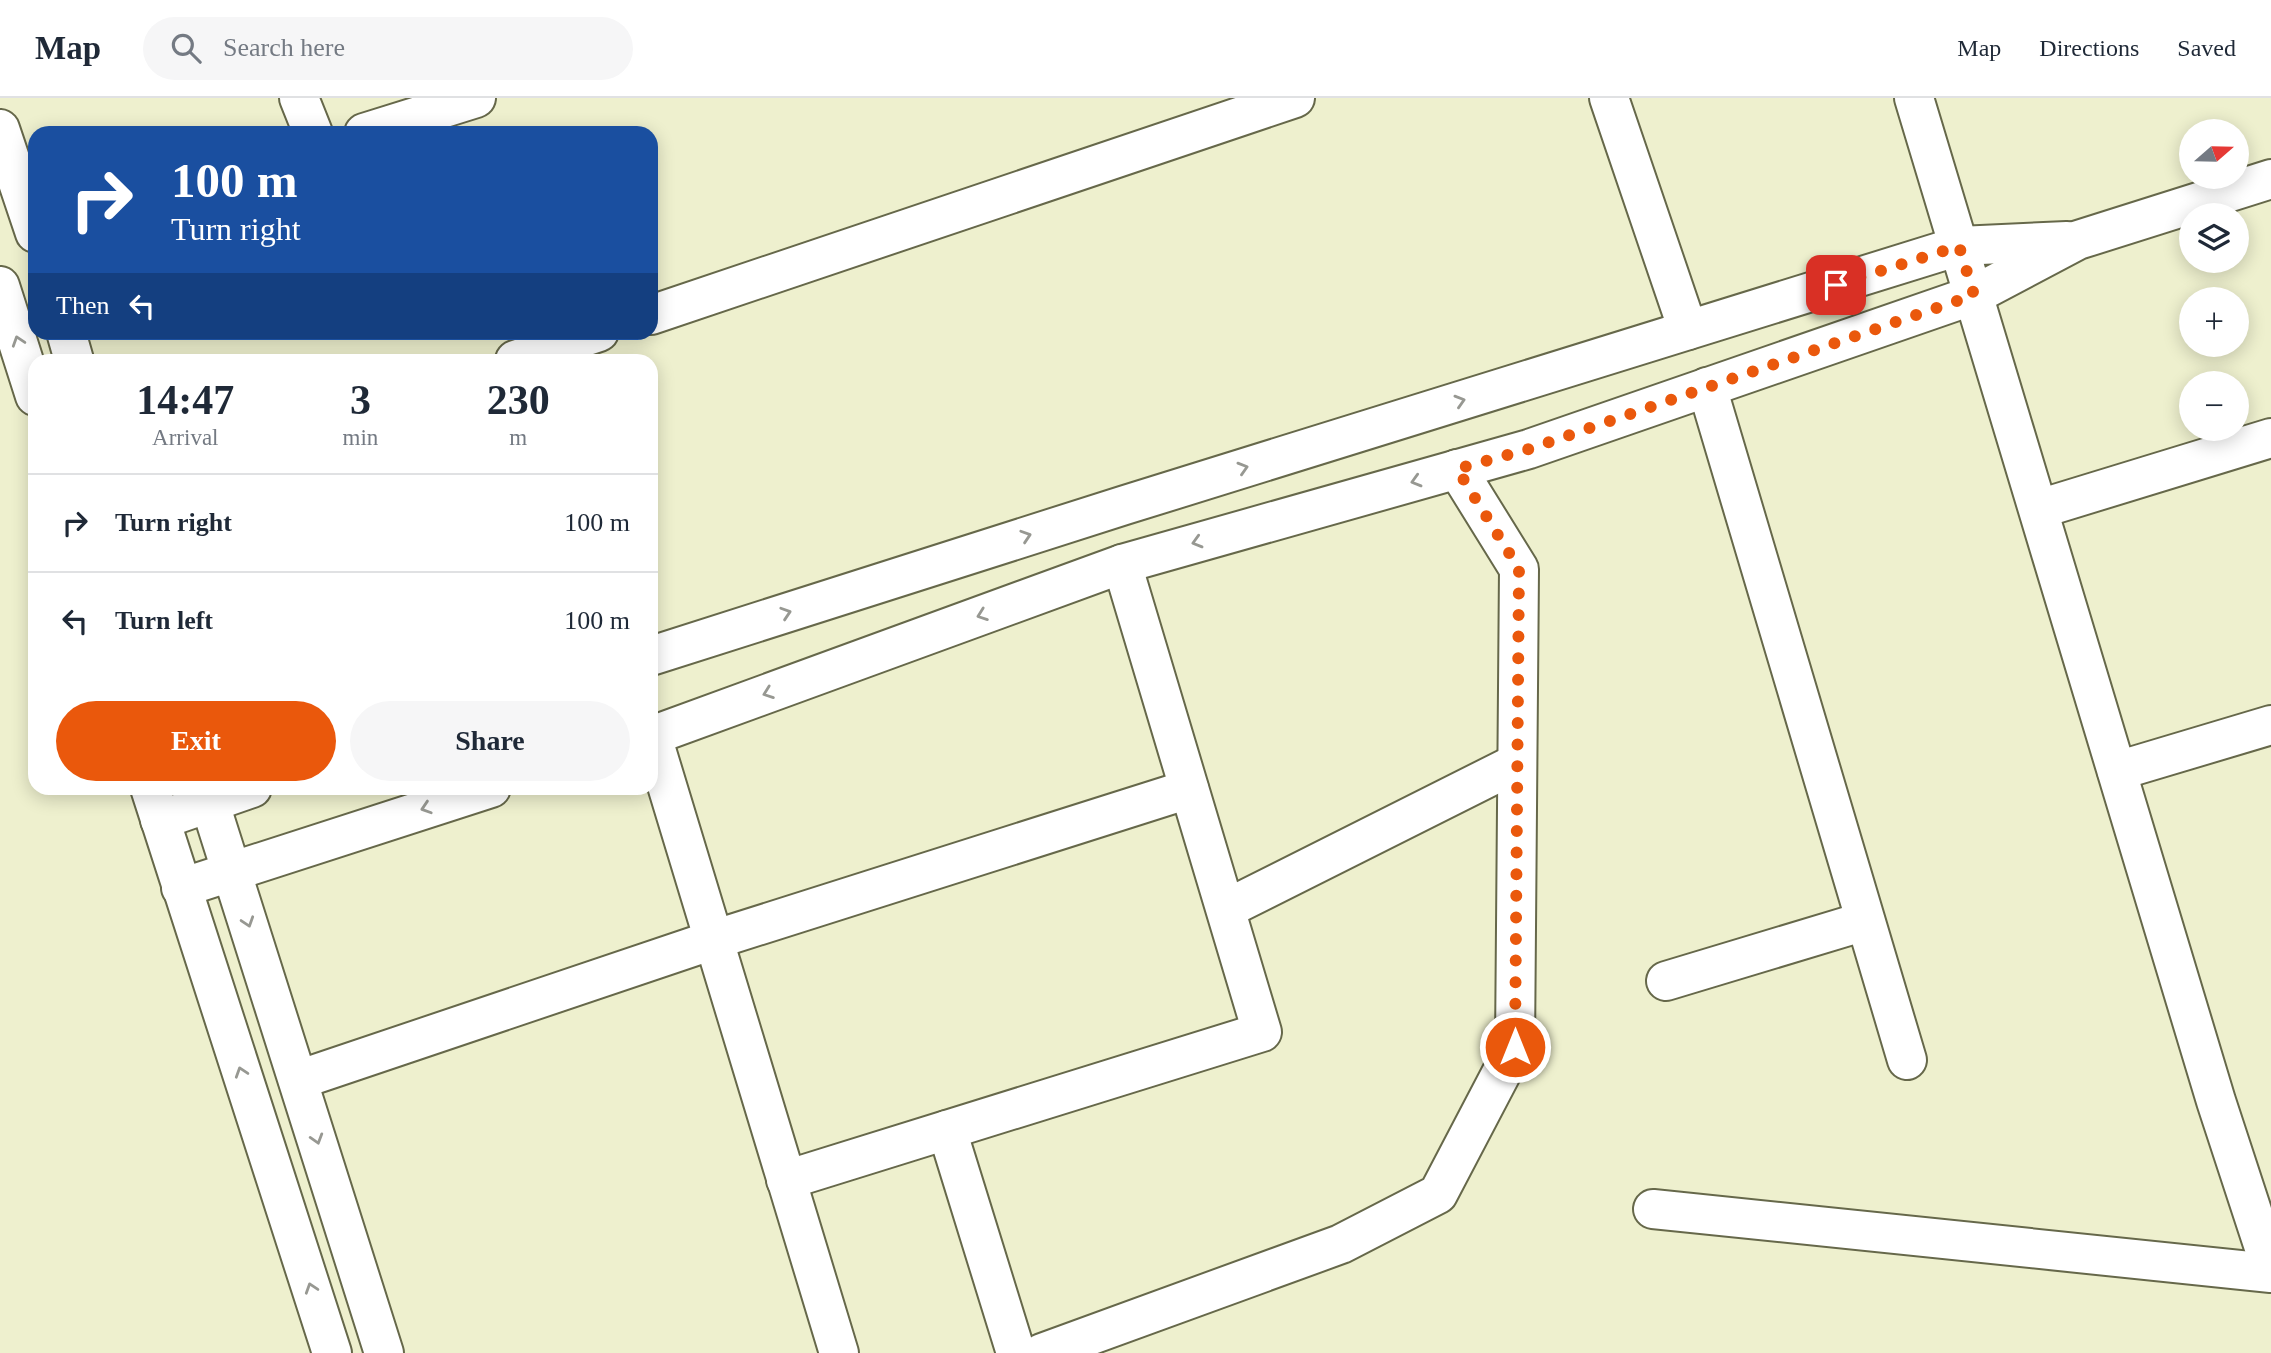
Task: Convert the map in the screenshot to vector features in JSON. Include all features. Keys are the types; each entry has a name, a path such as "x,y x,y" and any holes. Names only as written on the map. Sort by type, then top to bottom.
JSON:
{"street":[{"path":"299,98 310,126"},
{"path":"386,126 476,98"},
{"path":"658,313 1295,98"},
{"path":"1609,98 1688,330"},
{"path":"1653,1209 2271,1271 2216,1101 1914,98"},
{"path":"0,129 28,209"},
{"path":"658,733 1122,564 1529,449 1974,295 2078,240 2271,179"},
{"path":"658,654 1112,509 1959,246 2078,240"},
{"path":"0,286 28,374"},
{"path":"533,354 574,340"},
{"path":"1707,387 1907,1060"},
{"path":"2039,509 2271,438"},
{"path":"1042,1353 1341,1244 1438,1194 1515,1047 1519,569 1457,469"},
{"path":"786,1180 1262,1032 1122,564"},
{"path":"2117,771 2271,725"},
{"path":"658,759 839,1353"},
{"path":"1226,909 1517,762"},
{"path":"299,1080 713,940 1189,789"},
{"path":"332,1353 155,804 207,795 384,1353"},
{"path":"181,888 469,795"},
{"path":"1666,981 1865,921"},
{"path":"947,1130 1016,1353"}],"route":[{"path":"1515,1047 1519,569 1457,469 1529,449 1974,295 1959,246 1836,285"}]}
